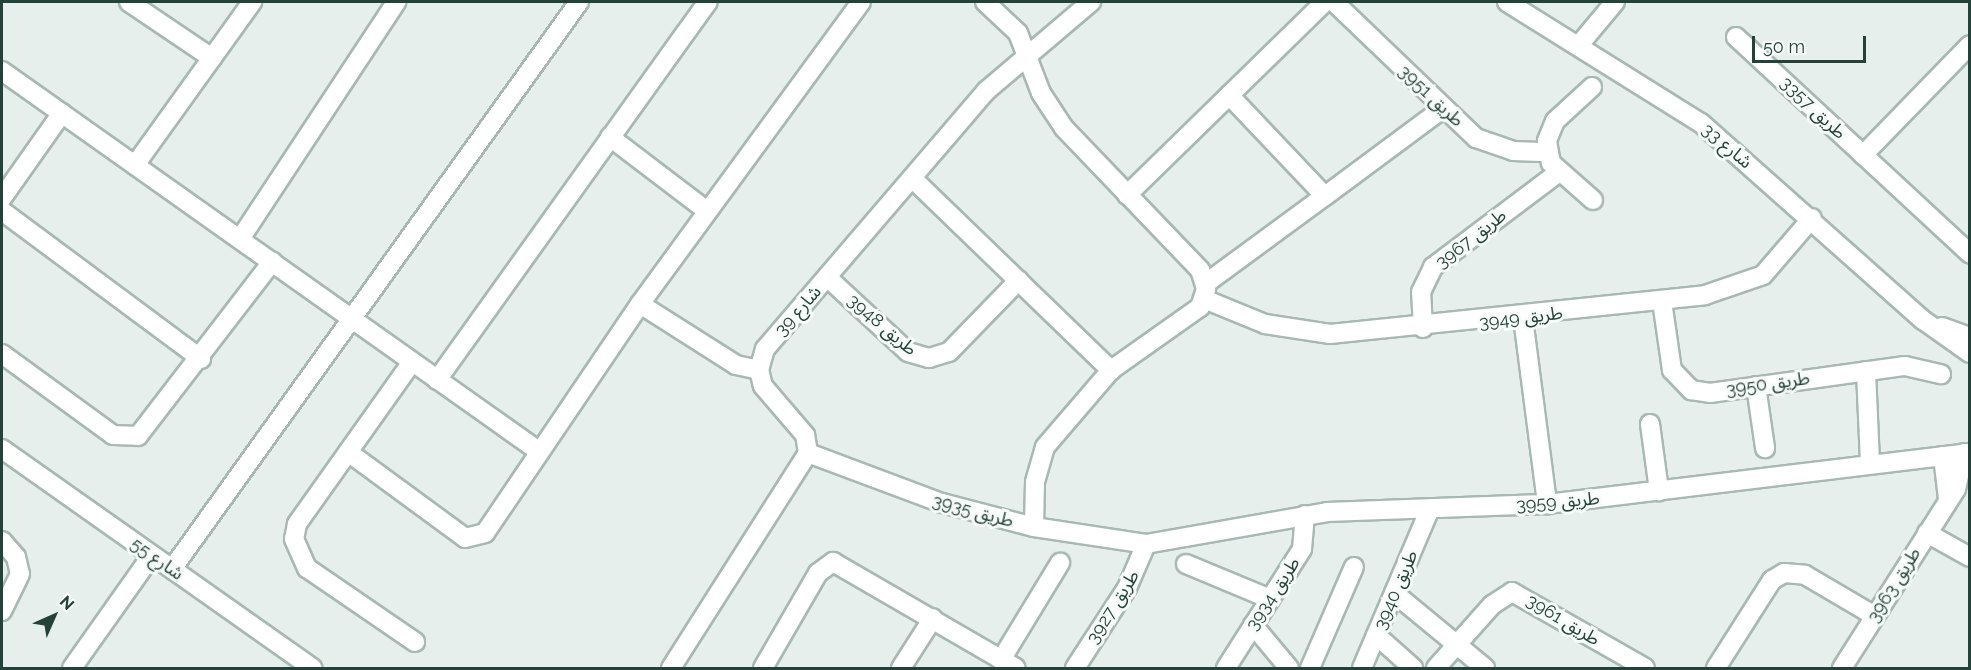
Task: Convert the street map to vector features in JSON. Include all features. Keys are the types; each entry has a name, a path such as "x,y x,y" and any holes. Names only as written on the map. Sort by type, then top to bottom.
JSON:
{"street":[{"path":"129,2 212,58"},
{"path":"135,165 252,2"},
{"path":"240,239 396,2"},
{"path":"172,569 579,2"},
{"path":"437,380 708,2"},
{"path":"348,452 470,539 485,533 640,304 861,2"},
{"name":"طريق 3949","path":"985,2 1018,33 1052,111 1203,284 1265,324 1308,333 1423,328 1523,318 1721,292 1763,275 1812,218"},
{"name":"شارع 39","path":"759,370 765,349 986,91 1029,57 1091,2"},
{"path":"1127,195 1325,2"},
{"name":"طريق 3951","path":"1334,2 1442,109 1488,144 1548,152"},
{"name":"شارع 33","path":"1507,2 1701,123 1812,218 1923,320 1970,353"},
{"path":"1579,45 1615,2"},
{"name":"طريق 3357","path":"1736,37 1970,254"},
{"path":"1863,155 1970,45"},
{"path":"2,71 540,452"},
{"path":"1592,87 1555,121 1548,152 1559,172 1593,200"},
{"path":"1229,95 1325,195"},
{"path":"1034,527 1035,482 1045,447 1111,370 1203,284 1442,109"},
{"path":"2,198 62,113"},
{"path":"610,137 707,211"},
{"name":"طريق 3967","path":"1423,328 1422,292 1433,267 1559,172"},
{"path":"912,178 1111,370"},
{"path":"2,211 201,359"},
{"path":"2,354 125,438 145,432 272,262"},
{"name":"طريق 3948","path":"827,277 908,352 929,358 949,351 1019,280"},
{"name":"طريق 3950","path":"1662,301 1672,370 1683,386 1701,393 1914,365 1941,374"},
{"path":"640,304 741,368 759,370 763,386 805,435 808,453 671,669"},
{"path":"1523,318 1547,504"},
{"name":"شارع 33","path":"1923,320 1970,337"},
{"path":"412,362 297,524 297,554 307,568 415,642"},
{"path":"1866,371 1870,464"},
{"path":"1756,386 1766,448"},
{"path":"1650,424 1659,491"},
{"name":"شارع 55","path":"2,448 312,669"},
{"name":"طريق 3935","path":"808,453 908,493 1034,527 1146,544"},
{"name":"طريق 3959","path":"1146,544 1305,515 1547,504 1967,453"},
{"name":"طريق 3963","path":"1842,669 1959,482 1967,453"},
{"path":"1943,456 1947,501"},
{"name":"طريق 3940","path":"1362,669 1429,511"},
{"name":"طريق 3934","path":"1226,669 1305,543 1305,515"},
{"path":"1927,533 1970,557"},
{"path":"2,541 16,557 20,574 2,611"},
{"name":"طريق 3927","path":"1075,669 1133,578 1146,544"},
{"path":"72,669 152,555"},
{"path":"763,669 829,563 843,563 1009,664 1059,563"},
{"path":"1186,564 1270,599"},
{"path":"1310,669 1354,567"},
{"path":"1716,669 1772,580 1784,573 1805,575 1875,616"},
{"name":"طريق 3961","path":"1436,669 1456,645 1512,592 1626,664 1645,669"},
{"path":"1394,593 1485,669"},
{"path":"902,669 933,618"},
{"path":"1253,625 1289,669"},
{"path":"1377,635 1413,669"}]}
